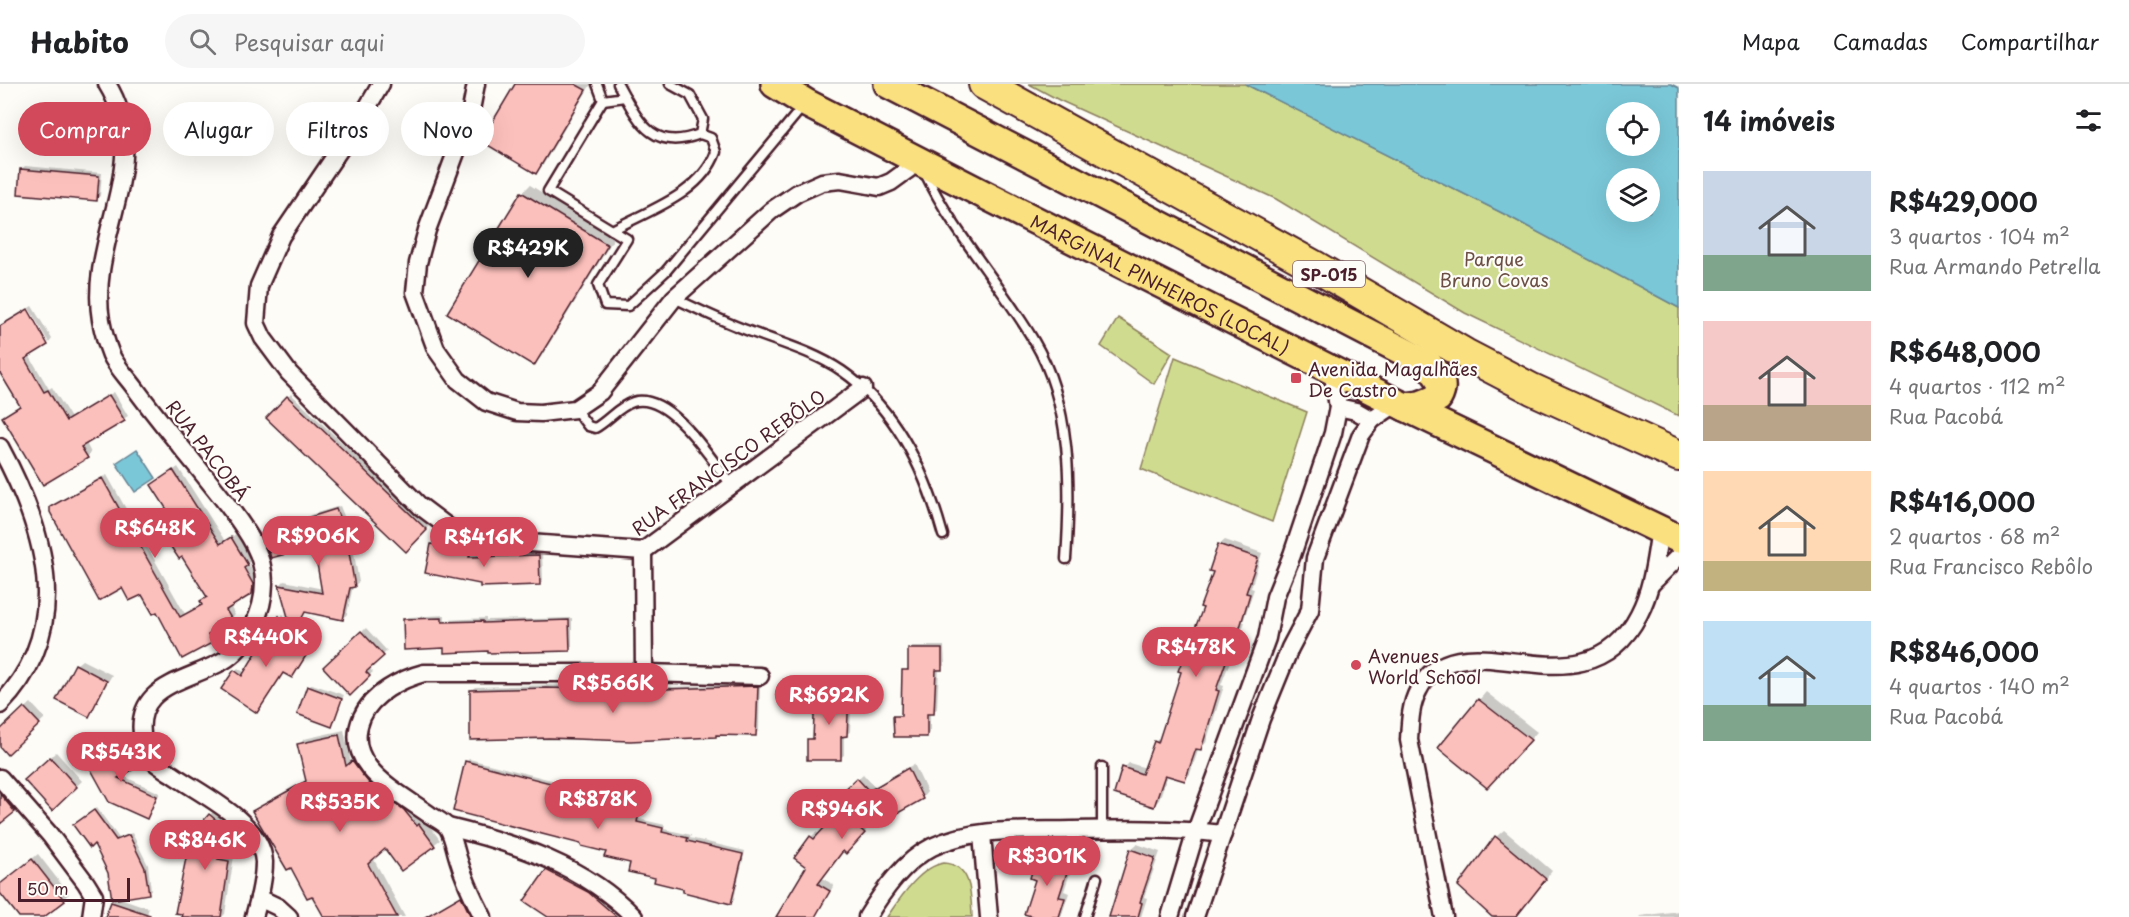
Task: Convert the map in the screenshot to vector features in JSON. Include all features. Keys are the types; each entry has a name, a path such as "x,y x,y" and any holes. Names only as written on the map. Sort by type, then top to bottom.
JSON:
{"highway":[{"name":"MARGINAL PINHEIROS (LOCAL)","path":"775,84 806,103 1401,405 1669,534"},
{"path":"888,84 1428,364 1441,380 1443,389 1438,398 1426,404 1401,405"},
{"name":"SP-015","path":"984,84 1532,389 1679,456"},
{"path":"1532,389 1572,418 1679,479"}],"street":[{"name":"RUA PACOBÁ","path":"107,84 117,100 126,133 125,159 106,239 99,286 101,320 111,355 148,406 197,465 256,546 264,584 261,607 243,643 224,660 167,685 152,695 143,712 141,727 145,749 156,764 211,798 252,834 260,847 264,862 254,917"},
{"name":"RUA FRANCISCO REBÔLO","path":"381,84 282,236 259,286 256,323 263,338 289,373 420,506 452,530 486,540 643,551 863,388"},
{"path":"476,84 470,115 427,230 418,263 415,292 421,314 436,349 458,380 486,402 517,411 541,413 575,408 600,392 674,298 772,210 797,193 822,182 840,180 879,187 891,182 920,161"},
{"path":"1170,917 1196,831 1267,638 1272,612 1333,433 1338,407 1332,369"},
{"path":"1195,917 1261,719 1299,629 1310,610 1315,558 1361,435 1372,420 1401,405"},
{"path":"1338,407 1356,411 1372,420"},
{"path":"0,447 19,482 39,540 46,580 44,628 35,658 18,687 0,705"},
{"path":"1444,917 1409,740 1411,714 1417,692 1425,680 1437,669 1450,660 1464,657 1544,665 1580,664 1609,652 1631,626 1651,584 1669,534"},
{"path":"643,551 644,673"},
{"path":"1651,584 1679,556"},
{"path":"1283,581 1298,581 1311,587"},
{"path":"1272,612 1284,626 1299,629"},
{"path":"634,917 616,899 529,851 497,839 448,827 378,778 364,763 357,746 363,715 375,700 392,686 424,673 644,673 760,676"},
{"path":"0,778 50,835 86,883 94,896 91,917"},
{"path":"448,827 465,880 483,917"},
{"path":"867,917 893,881 915,858 943,842 982,834 1102,830 1196,831 1222,834"},
{"path":"982,834 989,917"},
{"path":"259,898 278,907 289,917"}],"lane":[{"path":"597,84 603,100"},
{"path":"612,230 694,186 710,169 716,152 711,138 700,134 685,140 667,138 648,132 636,118 618,84"},
{"path":"670,84 690,95 703,119 700,134"},
{"path":"603,100 625,98"},
{"path":"603,100 548,191 627,239 598,285 605,305 628,306 666,271 806,103"},
{"path":"920,161 933,189 968,246 1035,342 1048,375 1060,410 1066,445 1068,526 1066,559"},
{"path":"674,298 723,321 820,359 863,388 888,416 915,458 934,501 943,535"},
{"path":"575,408 588,426 595,428 634,401 650,402 663,407 681,422 732,486"},
{"path":"1102,767 1102,830"},
{"path":"1085,917 1097,878"}],"green space":[{"name":"Parque Bruno Covas","path":"1029,84 1245,84 1508,216 1679,308 1679,416 1465,313 1276,199 1059,100"},
{"path":"1118,318 1172,353 1154,384 1101,346"},
{"path":"1175,357 1307,412 1272,522 1141,469"},
{"path":"944,863 960,869 965,875 970,891 972,917 887,917 919,876 935,865"}],"water":[{"path":"1245,84 1671,84 1679,88 1679,308 1508,216"},
{"path":"137,449 156,478 135,492 116,463"}],"building":[{"path":"515,84 575,84 586,90 536,174 494,149 494,119"},
{"path":"20,169 99,176 97,201 18,194"},
{"path":"521,192 608,245 534,366 447,313"},
{"path":"28,309 48,345 25,359 44,392 48,390 66,421 109,395 125,421 81,447 88,458 43,485 2,417 20,406 0,373 0,326"},
{"path":"287,396 427,530 406,552 266,418"},
{"path":"173,470 220,544 231,537 248,565 244,568 253,584 252,594 226,610 232,620 208,635 212,643 182,659 157,612 153,614 142,595 129,601 122,588 99,601 50,512 50,507 102,478 180,617 202,605 200,601 207,597 182,557 179,559 161,532 175,522 151,485"},
{"path":"336,509 346,535 355,587 350,588 343,620 305,612 293,635 279,585 322,593 314,546 271,558 265,537 306,525 304,519"},
{"path":"431,544 470,551 469,557 539,555 540,585 480,587 480,584 425,573"},
{"path":"1218,544 1258,558 1246,593 1250,594 1232,654 1229,653 1216,690 1219,691 1201,750 1196,749 1185,781 1165,775 1154,807 1114,794 1122,767 1142,774 1154,741 1158,743 1181,672 1178,671 1203,608 1200,607 1213,572 1209,571"},
{"path":"279,616 292,637 288,643 307,654 292,678 283,673 257,713 221,689 234,670 242,676 259,648 254,645 263,630 268,633"},
{"path":"442,618 442,622 483,621 483,623 569,620 570,651 444,653 444,648 404,650 403,619"},
{"path":"361,631 384,656 366,672 370,676 350,696 323,667"},
{"path":"908,649 942,649 942,670 936,670 934,714 927,714 927,737 894,737 893,716 901,716 902,670 908,670"},
{"path":"75,664 107,681 89,717 56,700"},
{"path":"307,686 342,699 332,727 297,714"},
{"path":"758,686 756,736 716,735 716,737 630,741 549,738 470,740 470,690 546,688 634,690"},
{"path":"815,693 849,693 847,736 841,737 841,760 807,760 807,739 813,739"},
{"path":"1478,699 1531,740 1487,788 1438,748"},
{"path":"24,707 40,724 7,755 0,747 0,730"},
{"path":"339,735 346,766 352,761 369,783 404,810 417,826 419,824 435,846 401,871 385,849 368,864 397,917 324,917 312,896 307,898 291,868 287,870 252,811 306,781 297,744"},
{"path":"121,745 134,769 118,778 157,796 147,819 109,802 88,764"},
{"path":"50,757 77,787 52,811 24,780"},
{"path":"465,761 589,793 588,796 615,802 614,807 639,813 637,822 663,828 662,832 688,838 687,841 743,854 731,904 683,892 683,889 654,882 655,878 628,872 630,863 604,857 606,852 453,811"},
{"path":"908,768 923,799 898,813 888,794 855,824 865,833 846,854 843,851 818,884 830,891 815,917 776,917 806,867 794,858 810,836 814,839 845,805 838,796 857,778 869,791"},
{"path":"0,794 15,812 0,824"},
{"path":"94,810 116,840 129,835 145,868 149,894 112,900 108,873 94,844 90,848 73,825"},
{"path":"209,814 236,837 218,859 229,861 221,917 181,917 182,914 175,913 188,848 184,844"},
{"path":"1495,836 1546,879 1516,917 1492,917 1458,886"},
{"path":"1130,849 1155,858 1140,902 1142,903 1138,917 1109,917"},
{"path":"1038,852 1070,863 1059,897 1065,898 1059,917 1034,917 1024,914 1035,880 1030,878"},
{"path":"32,859 65,901 44,917 19,917 0,893 0,884"},
{"path":"546,870 588,892 617,917 548,917 524,901"},
{"path":"461,896 471,917 425,917"},
{"path":"111,902 150,915 150,917 105,917"}],"place":[{"name":"Avenida Magalhães De Castro","path":"1296,378"},
{"name":"Avenues World School","path":"1356,665"}]}
